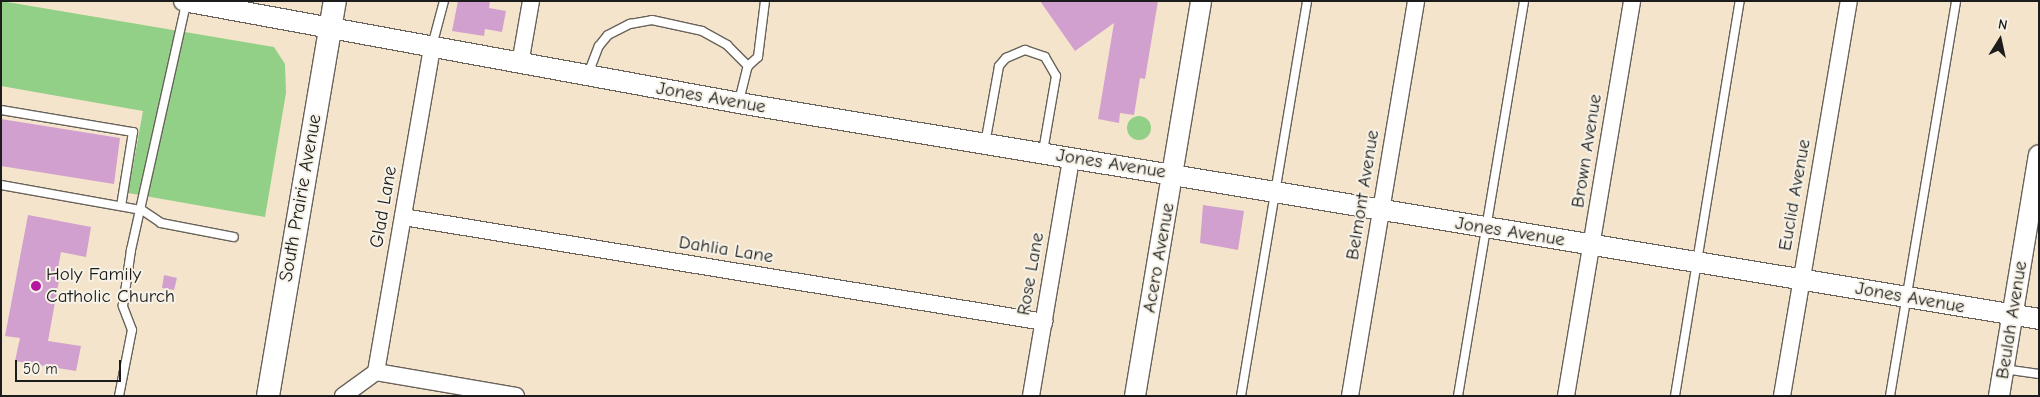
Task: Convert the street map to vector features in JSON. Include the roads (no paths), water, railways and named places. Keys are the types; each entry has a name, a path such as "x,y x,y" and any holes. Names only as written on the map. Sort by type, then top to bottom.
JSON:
{"main road":[{"name":"South Prairie Avenue","path":"268,396 335,1"}],"street":[{"name":"Jones Avenue","path":"185,1 739,103 2039,320"},
{"path":"520,64 531,1"},
{"name":"Acero Avenue","path":"1135,396 1201,1"},
{"name":"Belmont Avenue","path":"1350,396 1416,1"},
{"name":"Brown Avenue","path":"1566,396 1632,1"},
{"name":"Euclid Avenue","path":"1782,396 1850,1"},
{"name":"Glad Lane","path":"376,372 432,48"},
{"name":"Beulah Avenue","path":"1999,396 2034,211 2039,155"},
{"name":"Rose Lane","path":"1031,396 1071,159"},
{"name":"Dahlia Lane","path":"403,217 1044,322"},
{"path":"343,396 376,372 516,396"}],"lane":[{"path":"119,396 132,330 122,306 131,250 142,210 185,1"},
{"path":"432,48 444,1"},
{"path":"739,103 748,66 758,57 765,1"},
{"path":"1241,396 1307,1"},
{"path":"1458,396 1524,1"},
{"path":"1675,396 1740,1"},
{"path":"1890,396 1956,1"},
{"path":"588,76 599,46 608,35 630,24 652,20 702,31 727,45 748,66"},
{"path":"985,145 999,66 1006,58 1025,50 1045,57 1056,76 1042,154"},
{"path":"1,110 133,132 120,206"},
{"path":"2,187 142,210 161,223 234,237"},
{"path":"2004,369 2039,374"}],"place":[{"name":"Holy Family Catholic Church","path":"36,286"}]}
